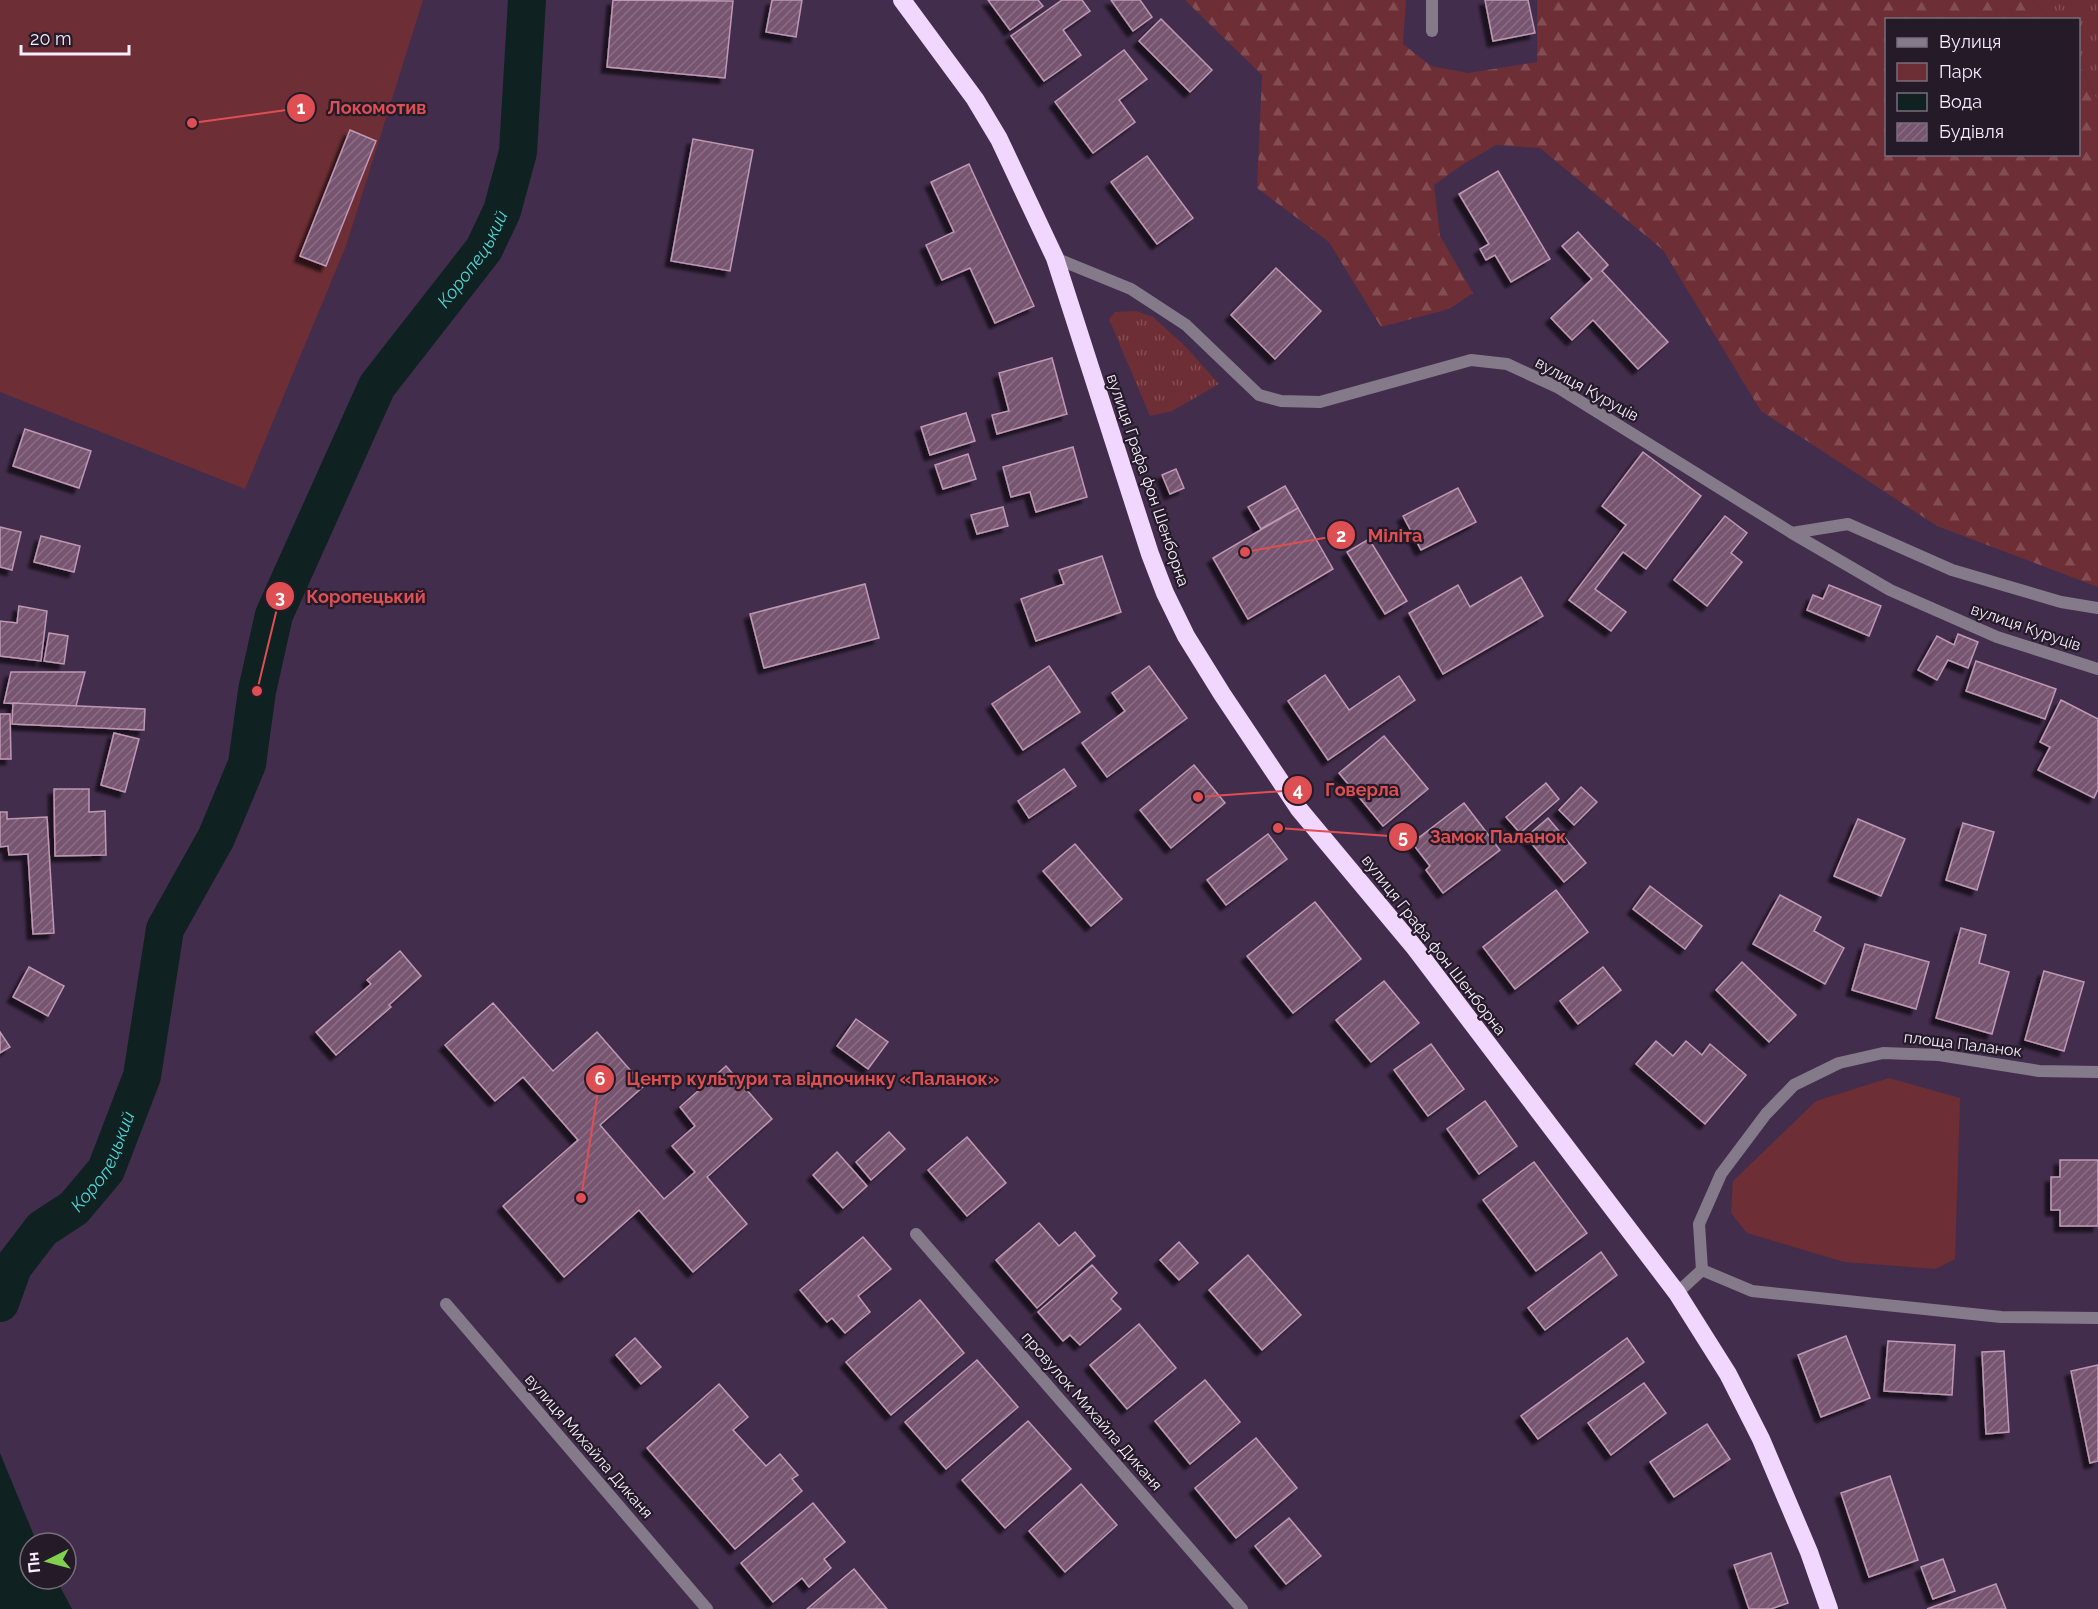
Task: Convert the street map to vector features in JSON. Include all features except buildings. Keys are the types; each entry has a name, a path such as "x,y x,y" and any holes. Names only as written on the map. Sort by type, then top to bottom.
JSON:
{"highway":[{"name":"вулиця Графа фон Шенборна","path":"902,0 975,99 999,139 1055,258 1150,554 1164,592 1186,636 1221,694 1299,809 1415,948 1677,1293 1728,1374 1761,1439 1809,1552 1829,1609"}],"street":[{"path":"1432,0 1432,31"},
{"name":"вулиця Куруців","path":"1055,258 1131,289 1186,325 1259,396 1281,401 1320,402 1471,360 1507,364 1557,387 1792,533 1890,590 1997,637 2098,669"},
{"path":"1792,533 1848,524 1952,570 2061,602 2098,608"},
{"name":"площа Паланок","path":"1702,1270 1699,1224 1721,1174 1766,1114 1794,1085 1839,1063 1882,1053 1940,1055 2039,1071 2098,1072"},
{"name":"провулок Михайла Диканя","path":"916,1234 1242,1609"},
{"path":"1677,1293 1702,1270 1752,1291 2001,1317 2098,1318"},
{"name":"вулиця Михайла Диканя","path":"446,1304 707,1609"}],"green space":[{"path":"0,0 423,0 346,246 245,489 0,392"},
{"path":"1185,0 1406,0 1403,44 1431,66 1468,73 1537,62 1537,0 2031,0 2051,18 1885,18 1885,156 2080,156 2080,65 2098,102 2098,587 1937,526 1761,411 1663,250 1540,148 1496,145 1434,185 1440,236 1473,293 1449,309 1381,327 1329,242 1257,188 1262,75"},
{"path":"2031,0 2098,0 2098,102 2080,65 2080,18 2051,18"},
{"path":"1136,311 1153,317 1186,347 1219,384 1172,411 1150,416 1109,319 1115,312"},
{"path":"1889,1078 1960,1098 1955,1259 1936,1269 1844,1262 1747,1233 1731,1213 1733,1181 1816,1101"}],"water":[{"path":"0,1453 32,1531 18,1531 18,1591 62,1591 72,1609 0,1609"}],"waterway":[{"name":"Коропецький","path":"0,1303 13,1267 42,1229 74,1208 106,1170 142,1076 165,929 216,838 247,764 257,691 274,615 377,386 484,249 502,211 518,152 527,0"}],"place":[{"name":"Локомотив","path":"192,123"},
{"name":"Міліта","path":"1245,552"},
{"name":"Коропецький","path":"257,691"},
{"name":"Говерла","path":"1198,797"},
{"name":"Замок Паланок","path":"1278,828"},
{"name":"Центр культури та відпочинку «Паланок»","path":"581,1198"}]}
